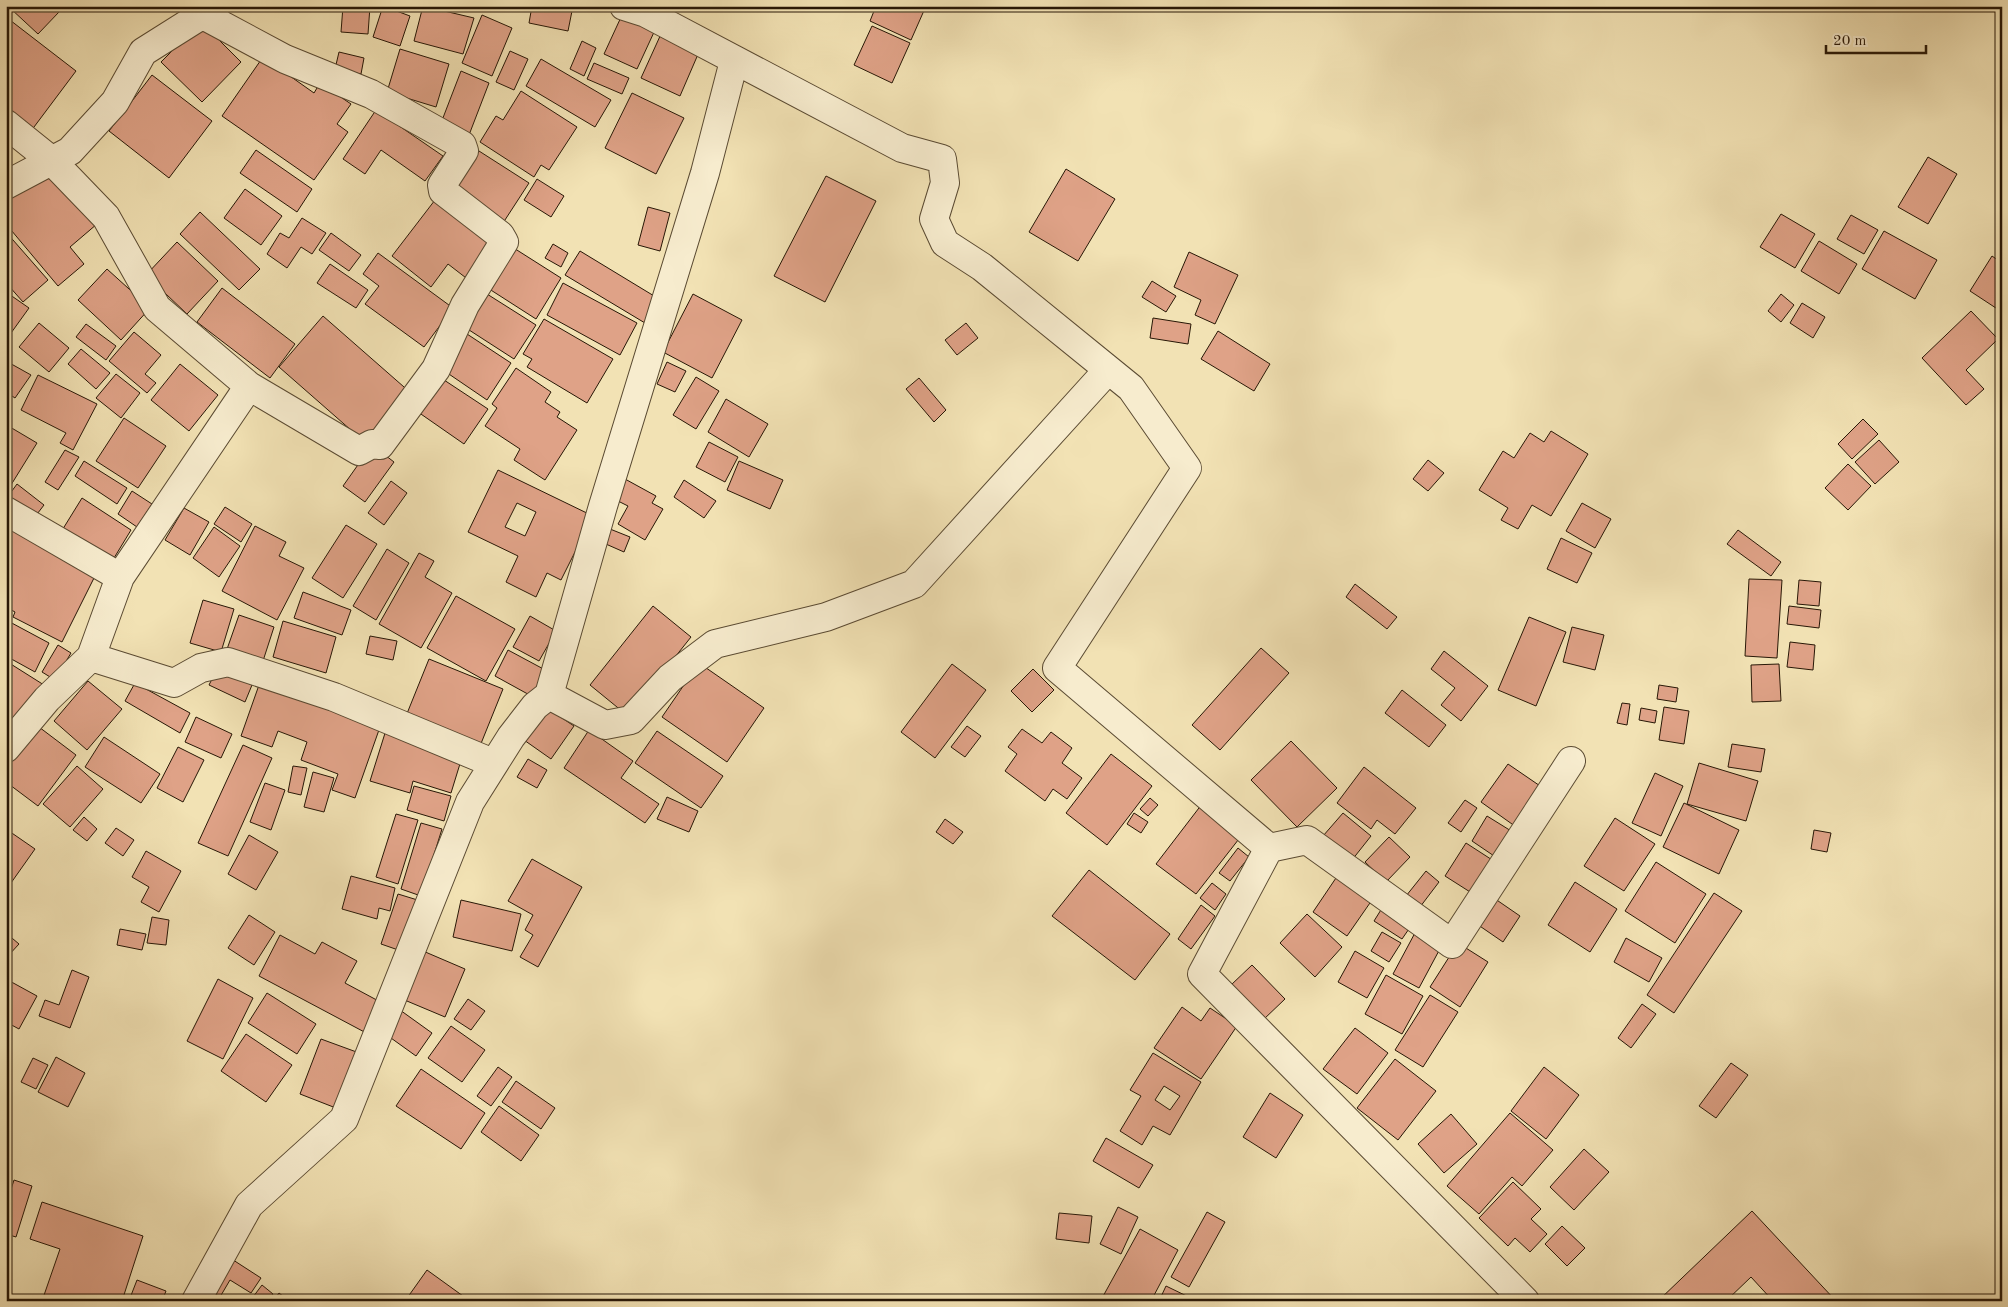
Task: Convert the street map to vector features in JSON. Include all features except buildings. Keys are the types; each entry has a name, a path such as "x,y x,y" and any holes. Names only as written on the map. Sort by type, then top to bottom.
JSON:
{"street":[{"path":"624,6 646,13 902,148 942,159 945,183 934,219 945,243 982,267 1132,388 1187,468 1057,668 1269,848"},
{"path":"6,124 52,161 106,217 157,308 249,386 358,451 372,444 380,445 436,369 465,305 504,242 500,235 443,191 442,185 464,151 462,145 371,94 285,59 208,10 143,52 115,102 70,151 52,161 6,185"},
{"path":"196,1301 249,1205 344,1119 470,802 493,763 536,706 549,695 705,173 734,61"},
{"path":"549,695 605,725 631,720 670,678 715,644 826,617 914,584 1108,370"},
{"path":"6,748 47,699 92,657 120,577 249,386"},
{"path":"6,511 120,577"},
{"path":"92,657 174,683 201,668 228,662 343,701 493,763"},
{"path":"1269,848 1307,840 1452,944 1571,761"},
{"path":"1269,848 1202,974 1525,1301"}]}
